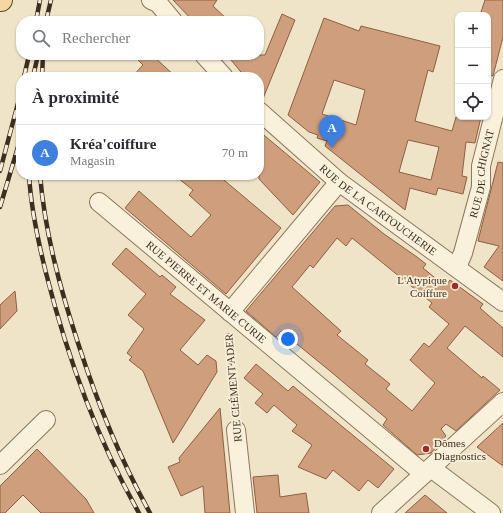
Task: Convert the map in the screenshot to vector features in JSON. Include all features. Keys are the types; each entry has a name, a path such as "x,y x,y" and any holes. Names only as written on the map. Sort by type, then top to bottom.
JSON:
{"street":[{"path":"155,1 168,16"},
{"path":"209,60 219,72"},
{"name":"RUE DE CHIGNAT","path":"457,267 463,253 481,187 481,166 503,79"},
{"name":"RUE DE LA CARTOUCHERIE","path":"264,115 339,182 503,302"},
{"path":"230,312 339,182"},
{"name":"RUE PIERRE ET MARIE CURIE","path":"99,202 230,312 427,471 490,513"},
{"path":"382,513 503,402"},
{"path":"0,465 46,420"},
{"name":"RUE CLÉMENT ADER","path":"236,430 245,513"}],"path":[{"name":"RUE CLÉMENT ADER","path":"230,312 227,327 236,430"}],"building":[{"path":"173,0 217,0 213,6 224,16 188,16"},
{"path":"485,0 503,0 503,37 493,76 491,76 491,12 481,12"},
{"path":"282,14 295,20 264,96 264,72 241,72 231,60 264,60"},
{"path":"324,18 359,31 361,26 440,46 433,72 428,70 415,121 452,131 455,120 480,120 475,143 466,142 462,176 467,177 463,194 438,188 436,195 410,188 405,210 325,146 327,141 317,138 318,135 309,132 288,115","holes":["334,80 365,90 356,125 322,114","408,140 439,147 431,180 399,172"]},
{"path":"138,60 157,60 171,72 137,72 143,65"},
{"path":"264,135 320,182 293,215 260,180 264,180"},
{"path":"498,162 503,163 503,281 484,267 499,246 478,241"},
{"path":"180,180 224,180 281,228 226,294 125,208 139,191 191,237 211,215 189,195 193,190"},
{"path":"348,205 384,234 426,264 423,268 445,286 450,280 483,304 480,308 503,328 503,357 465,326 447,348 482,378 483,376 500,390 456,431 446,424 441,429 446,436 431,453 417,455 383,425 387,419 330,371 281,331 276,337 246,311 335,206","holes":["337,238 346,246 352,238 432,303 429,307 449,324 429,347 424,343 410,360 435,383 412,411 386,389 390,384 365,364 368,360 337,335 341,331 292,287 310,265 313,268"]},
{"path":"126,248 160,277 162,275 176,287 170,294 205,320 180,350 198,365 207,355 216,361 217,372 173,443 143,371 129,360 132,357 127,353 144,329 128,315 146,294 112,264"},
{"path":"15,291 17,311 0,329 0,305"},
{"path":"256,364 288,391 293,386 394,469 378,488 368,480 359,491 333,470 326,479 298,467 312,445 292,431 297,425 274,405 267,413 255,403 263,394 244,378"},
{"path":"220,408 230,513 205,513 203,486 181,496 168,467 180,462 179,458"},
{"path":"503,423 503,466 477,447"},
{"path":"37,449 86,499 94,513 41,513 23,495 5,513 0,513 0,486"},
{"path":"278,475 280,497 306,493 309,513 257,513 253,477"},
{"path":"425,495 447,513 405,513"}],"railway":[{"path":"37,16 40,0"},
{"path":"47,16 51,0"},
{"path":"25,72 28,60"},
{"path":"34,72 37,60"},
{"path":"42,72 43,60"},
{"path":"0,171 16,111"},
{"path":"0,207 16,154"},
{"path":"29,180 31,200 38,237 63,335 97,426 110,456 139,513"},
{"path":"40,180 49,239 65,302 78,343 110,430 139,493 150,513"}],"place":[{"name":"Kréa'coiffure","path":"332,148"},
{"name":"L'Atypique Coiffure","path":"455,286"},
{"name":"Dômes Diagnostics","path":"426,449"}]}
